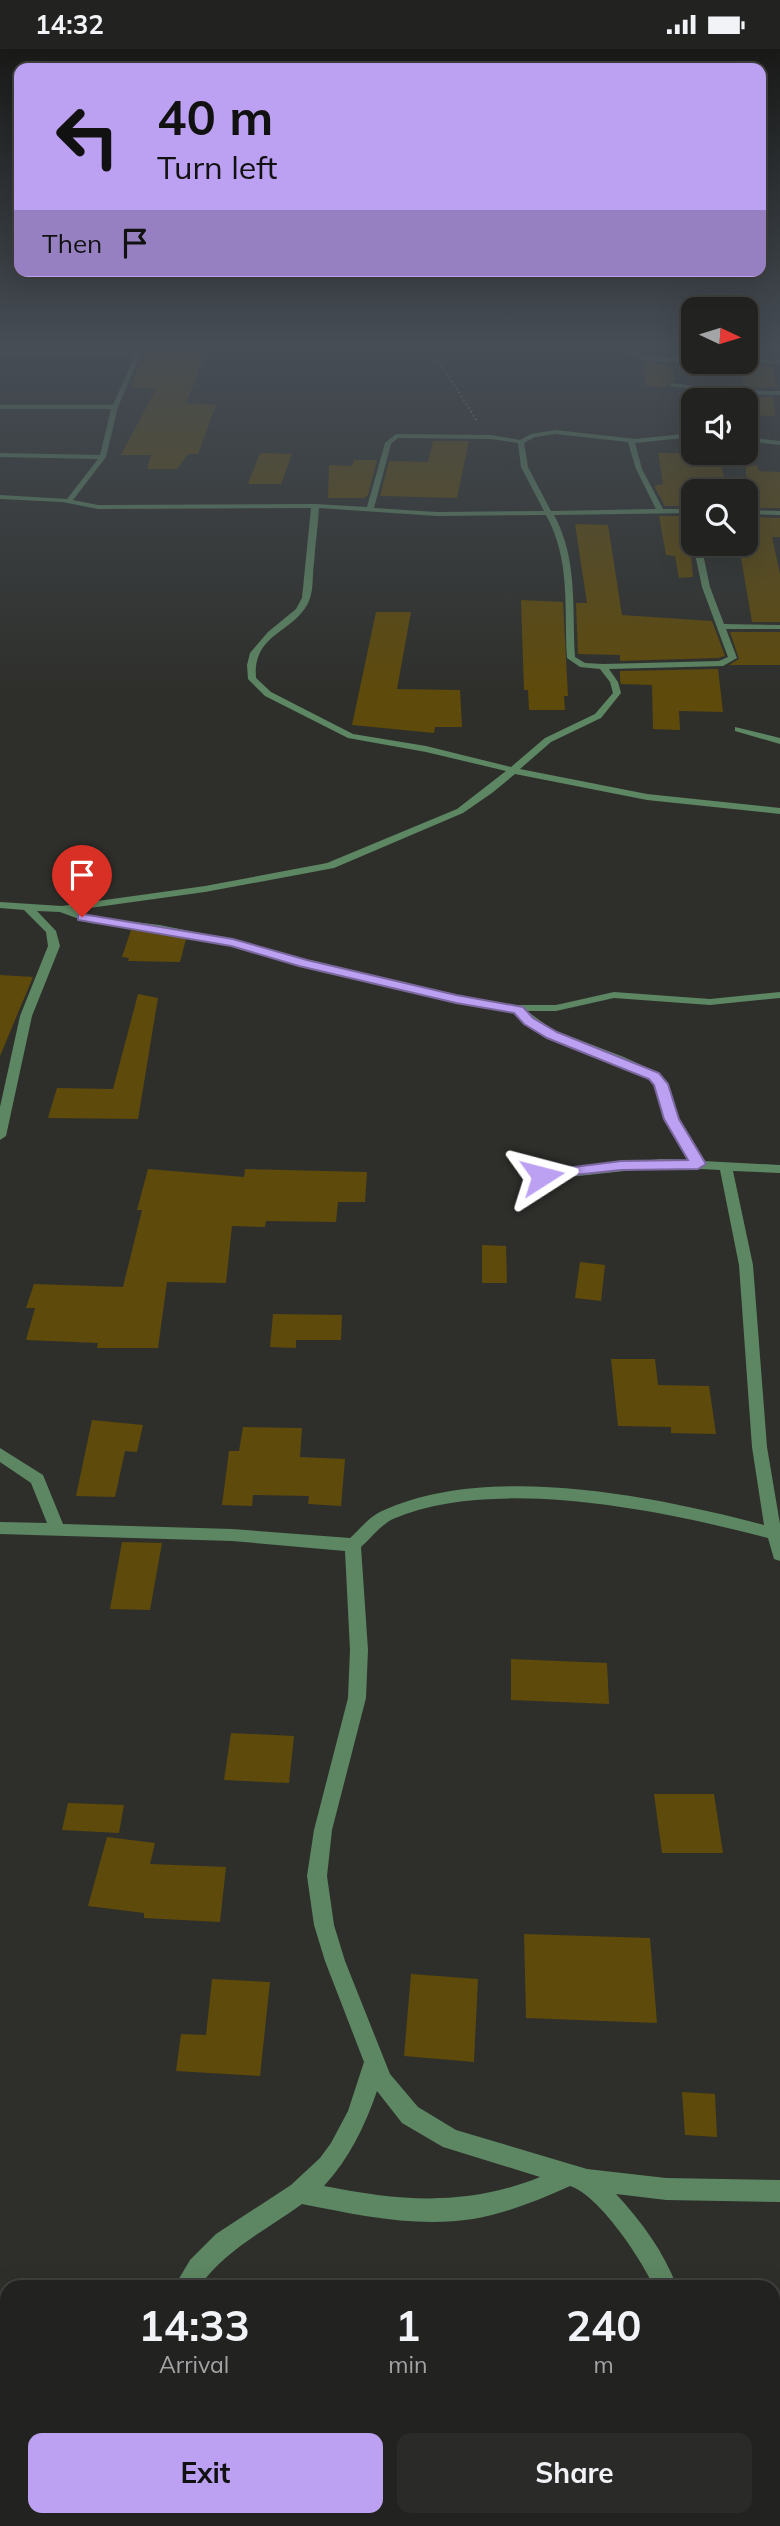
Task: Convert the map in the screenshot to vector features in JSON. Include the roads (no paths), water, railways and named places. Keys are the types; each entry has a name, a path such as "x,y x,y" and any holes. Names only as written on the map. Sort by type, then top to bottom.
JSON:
{"street":[{"path":"69,501 97,465"},
{"path":"370,510 382,465"},
{"path":"526,465 534,491 558,529 567,560 571,658 583,665 603,667 726,662 734,656 706,587 700,556"},
{"path":"635,465 654,494 661,512"},
{"path":"0,498 69,501 111,507 314,506 506,516 547,511 681,513"},
{"path":"314,506 316,528 310,562 310,588 301,609 266,636 253,661 252,679 268,694 345,734 647,797 780,811"},
{"path":"758,512 780,513"},
{"path":"722,626 780,627"},
{"path":"0,905 29,909 62,909 213,888 330,866 460,811 515,770 548,740 598,716 611,705 617,694 614,682 603,667"},
{"path":"738,729 780,741"},
{"path":"0,1136 26,1016 54,946 51,931 29,909"},
{"path":"62,909 90,920 160,928 233,943 303,963 468,1002 518,1010 556,1008 614,995 710,1002 780,995"},
{"path":"518,1010 529,1021 552,1035 654,1076 661,1084 671,1119 698,1164"},
{"path":"542,1176 621,1165 698,1164 780,1169"},
{"path":"725,1165 746,1265 757,1414 780,1554"},
{"path":"0,1454 37,1479 57,1529"},
{"path":"777,1534 672,1510 568,1496 462,1494 398,1507 362,1531 353,1545 359,1650 357,1698 323,1830 317,1876 324,1925 335,1961 382,2081 410,2115 451,2139 578,2178 666,2189 780,2191"},
{"path":"0,1528 266,1537 353,1545"},
{"path":"190,2280 202,2262 229,2235 301,2193 331,2165 364,2104 375,2061"},
{"path":"301,2193 395,2208 462,2209 498,2203 578,2178"},
{"path":"578,2178 628,2222 654,2257 663,2280"}]}
